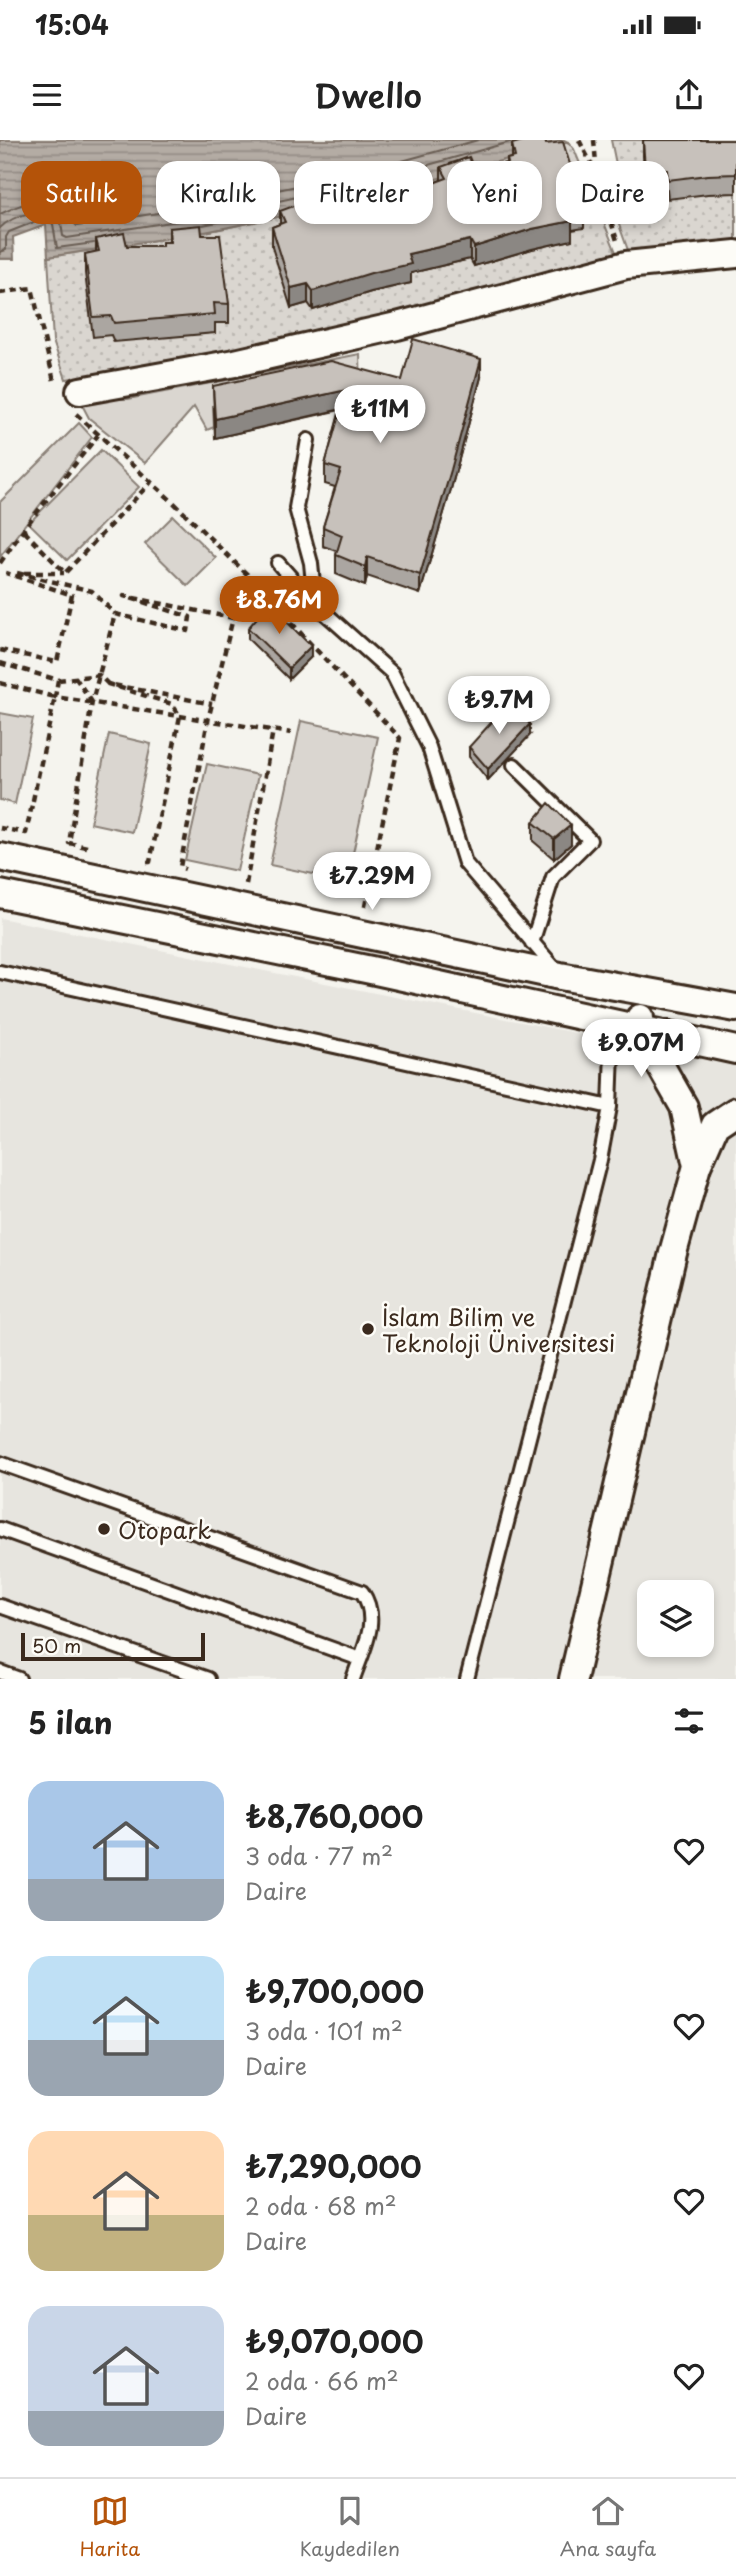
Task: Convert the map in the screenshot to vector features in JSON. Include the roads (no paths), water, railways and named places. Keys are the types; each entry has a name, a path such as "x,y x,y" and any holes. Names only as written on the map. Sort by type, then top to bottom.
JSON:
{"street":[{"path":"70,396 235,363 397,326 626,265 736,254"},
{"path":"0,857 560,976 736,1009"},
{"path":"0,894 371,970 736,1050"},
{"path":"644,992 639,1028 684,1107 697,1166"},
{"path":"573,1679 673,1253 697,1166 715,1125 736,1111"}],"lane":[{"path":"309,440 296,508 311,563 315,604"},
{"path":"278,563 315,604 392,673 429,747 465,863 560,976"},
{"path":"514,765 590,840 553,877 532,943"},
{"path":"0,972 610,1107"},
{"path":"467,1679 600,1160 610,1107 613,1023"},
{"path":"0,1463 362,1592 370,1606 372,1620 353,1679"},
{"path":"0,1529 360,1659"},
{"path":"0,1606 208,1679"},
{"path":"0,1672 19,1679"}],"water":[{"path":"0,140 568,142 500,161 447,161 447,176 433,180 433,161 294,161 294,214 280,217 280,161 156,161 156,224 244,224 48,257 46,225 13,237 14,259 0,259"}],"place":[{"name":"İslam Bilim ve Teknoloji Üniversitesi","path":"368,1329"},
{"name":"Otopark","path":"104,1529"}]}
